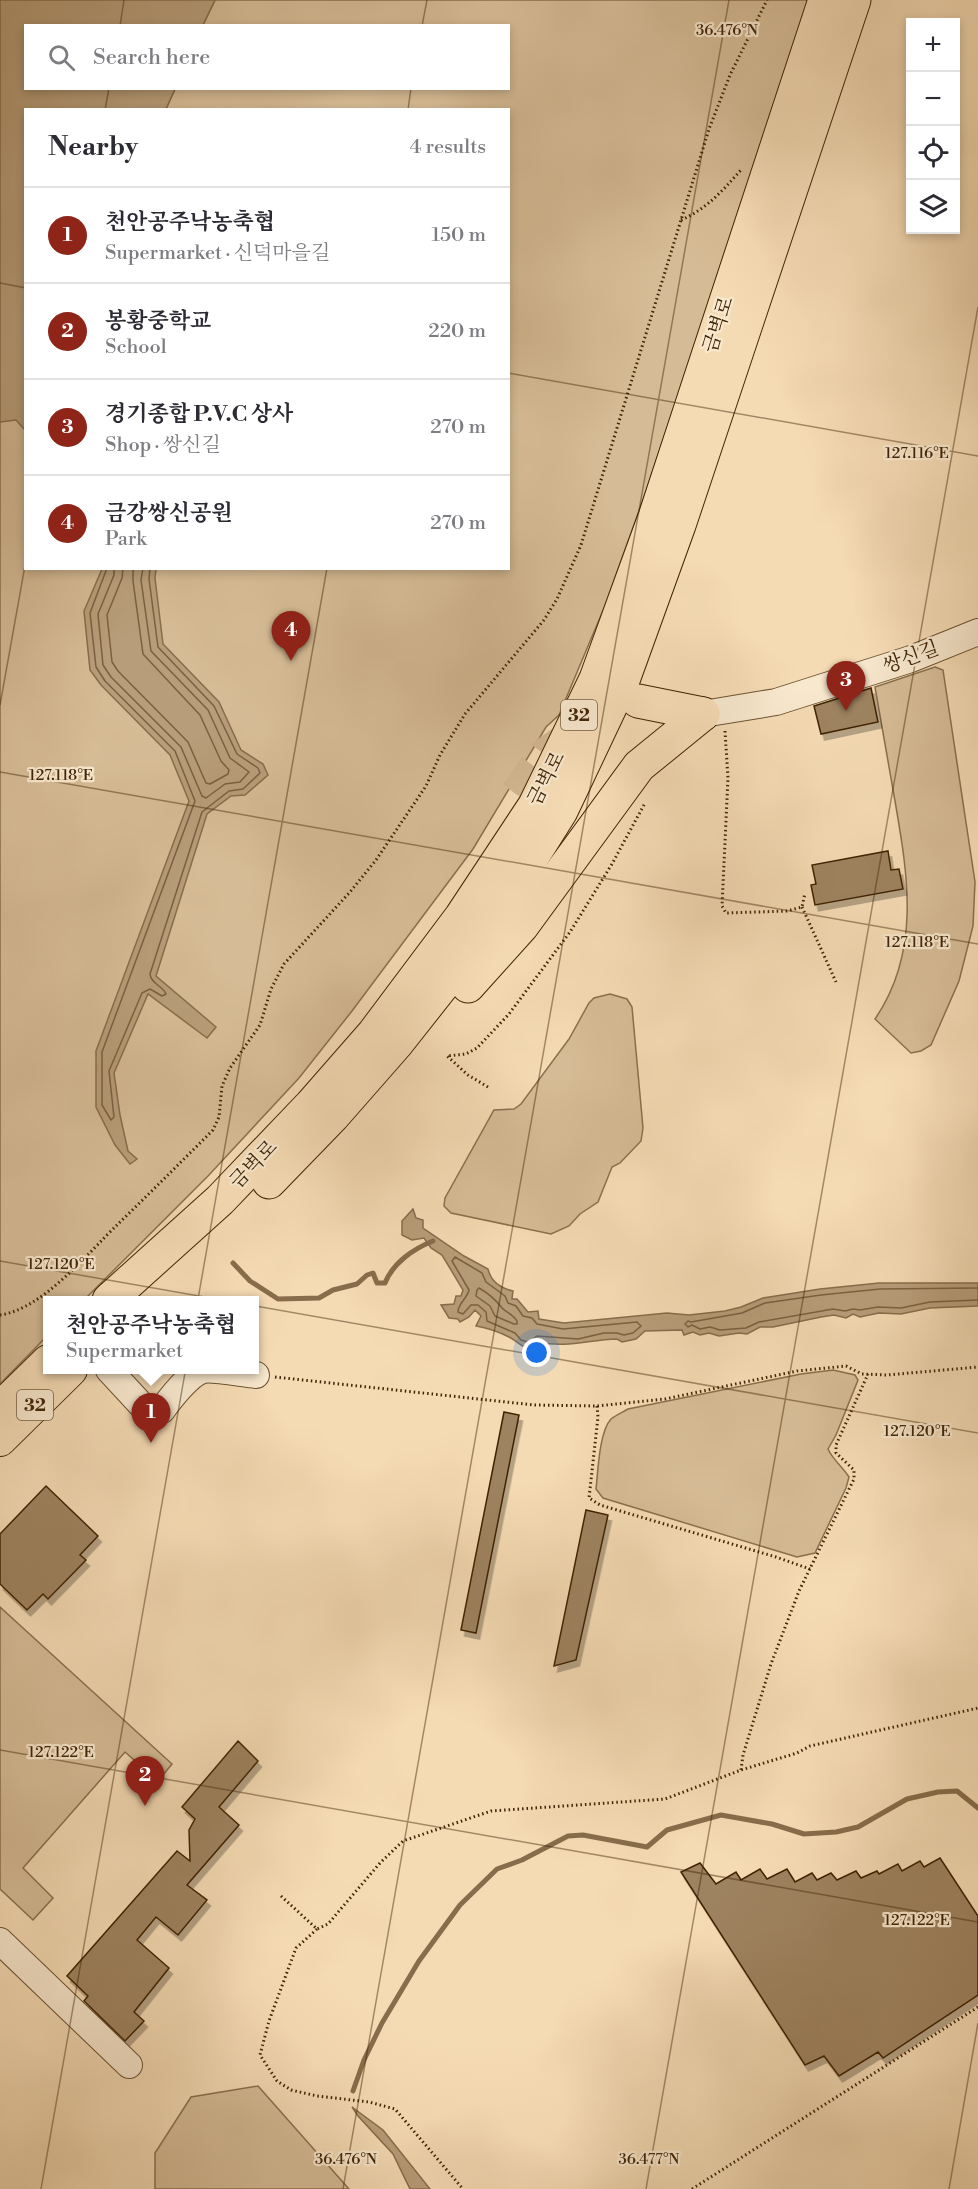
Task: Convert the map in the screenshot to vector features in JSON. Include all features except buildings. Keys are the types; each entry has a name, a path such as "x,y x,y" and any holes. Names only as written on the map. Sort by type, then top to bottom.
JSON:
{"highway":[{"name":"금벽로","path":"113,1296 220,1200 279,1139 374,1033 461,917 535,805 596,679 655,517 825,0"},
{"name":"금벽로","path":"147,1296 240,1212 333,1116 397,1043 487,929 555,820 623,680 679,525 854,0"},
{"path":"638,701 713,713"},
{"path":"397,1043 463,992 522,926 639,766 713,713"},
{"path":"279,1139 451,903 489,843 516,794"}],"main road":[{"name":"32","path":"0,1408 43,1366"},
{"name":"32","path":"0,1440 67,1374"}],"street":[{"name":"쌍신길","path":"713,713 776,702 911,659 978,632"},
{"path":"113,1374 147,1411 162,1410 171,1397 196,1374"},
{"path":"245,1374 256,1375"},
{"path":"0,1941 129,2064"}],"path":[{"path":"0,1316 33,1301 66,1277 213,1130 219,1117 222,1086 230,1068 260,1025 271,989 284,964 376,860 426,786 440,755 465,714 544,620 557,599 581,545 709,129 726,86 766,0"},
{"path":"681,220 714,200 744,168"},
{"path":"713,713 728,778 722,906 726,913 787,911 802,908"},
{"path":"488,1087 468,1075 447,1056 466,1054 477,1048 509,1014 570,932 612,864 648,798"},
{"path":"805,892 802,908 836,982"},
{"path":"256,1375 534,1405 597,1406 665,1399 797,1371 846,1366 862,1374 887,1375 978,1367"},
{"path":"741,1770 743,1755 771,1664 799,1591 855,1479 854,1470 837,1453 836,1445 868,1374"},
{"path":"597,1406 598,1417 589,1498 600,1504 810,1569"},
{"path":"463,2189 395,2109 369,2102 317,2096 291,2090 277,2081 260,2055 269,2021 296,1948 317,1929 328,1924 380,1863 403,1840 491,1811 665,1799 741,1770 797,1753 819,1743 978,1708"},
{"path":"281,1896 317,1929"},
{"path":"692,2189 978,2007"}],"shaded area":[{"path":"215,0 811,0 645,494 604,608 559,715 546,727 473,849 299,1078 208,1176 88,1296 43,1296 43,1340 0,1384 0,384 24,338 24,570 510,570 510,108 166,108 175,90 510,90 510,24 203,24"},
{"path":"935,667 943,670 975,882 973,926 959,981 931,1045 921,1051 911,1053 875,1019 890,993 899,967 905,940 907,885 875,687"},
{"path":"610,994 627,999 632,1007 643,1128 641,1141 620,1163 612,1167 598,1202 580,1214 569,1226 551,1234 451,1213 444,1206 445,1198 494,1110 514,1109 521,1104 569,1039 589,1003 594,998"},
{"path":"833,1370 855,1375 858,1380 828,1449 849,1477 815,1553 797,1557 603,1498 596,1489 600,1452 607,1425 611,1419 628,1409 801,1374"},
{"path":"0,1607 172,1764 158,1781 125,1752 23,1868 53,1898 33,1920 0,1889"},
{"path":"258,2086 349,2189 155,2189 155,2153 191,2097"}],"water":[{"path":"0,0 215,0 203,24 24,24 24,90 175,90 166,108 24,108 24,429 16,420 0,422"},
{"path":"102,570 156,570 163,644 219,702 241,750 263,764 268,775 245,795 231,796 207,814 156,976 216,1027 207,1038 148,994 114,1073 128,1151 137,1159 130,1164 115,1145 96,1107 96,1051 189,801 170,755 101,685 90,670 84,611"},
{"path":"413,1209 416,1218 423,1220 423,1228 464,1256 488,1269 491,1278 497,1284 513,1291 512,1299 517,1299 528,1312 538,1311 539,1319 564,1323 667,1313 689,1315 725,1311 763,1298 879,1283 978,1283 978,1306 930,1308 901,1314 879,1313 860,1317 853,1314 846,1318 834,1315 773,1327 760,1327 747,1334 719,1336 709,1333 700,1335 693,1332 684,1335 682,1330 645,1331 636,1339 622,1342 617,1339 568,1344 537,1342 529,1349 501,1333 476,1326 481,1316 475,1310 460,1322 458,1319 449,1318 441,1305 454,1304 456,1296 461,1296 463,1290 442,1255 431,1248 424,1238 412,1240 402,1235 402,1221"},
{"path":"352,2107 383,2130 430,2189 410,2189 393,2154"}],"waterway":[{"path":"233,1263 250,1281 278,1299 319,1298 333,1290 357,1284 373,1273 377,1283 385,1283 393,1269 404,1258 433,1241"},
{"path":"353,2091 364,2060 382,2023 419,1961 460,1905 497,1869 522,1860 568,1836 583,1835 647,1847 667,1830 721,1815 772,1824 804,1834 836,1832 858,1827 907,1799 938,1792 957,1791 978,1808"}],"tunnel":[{"path":"516,794 545,754 565,740"}],"place":[{"name":"금강쌍신공원","path":"291,661"},
{"name":"경기종합 P.V.C 상사","path":"846,711"},
{"name":"천안공주낙농축협","path":"151,1443"},
{"name":"봉황중학교","path":"145,1806"}]}
